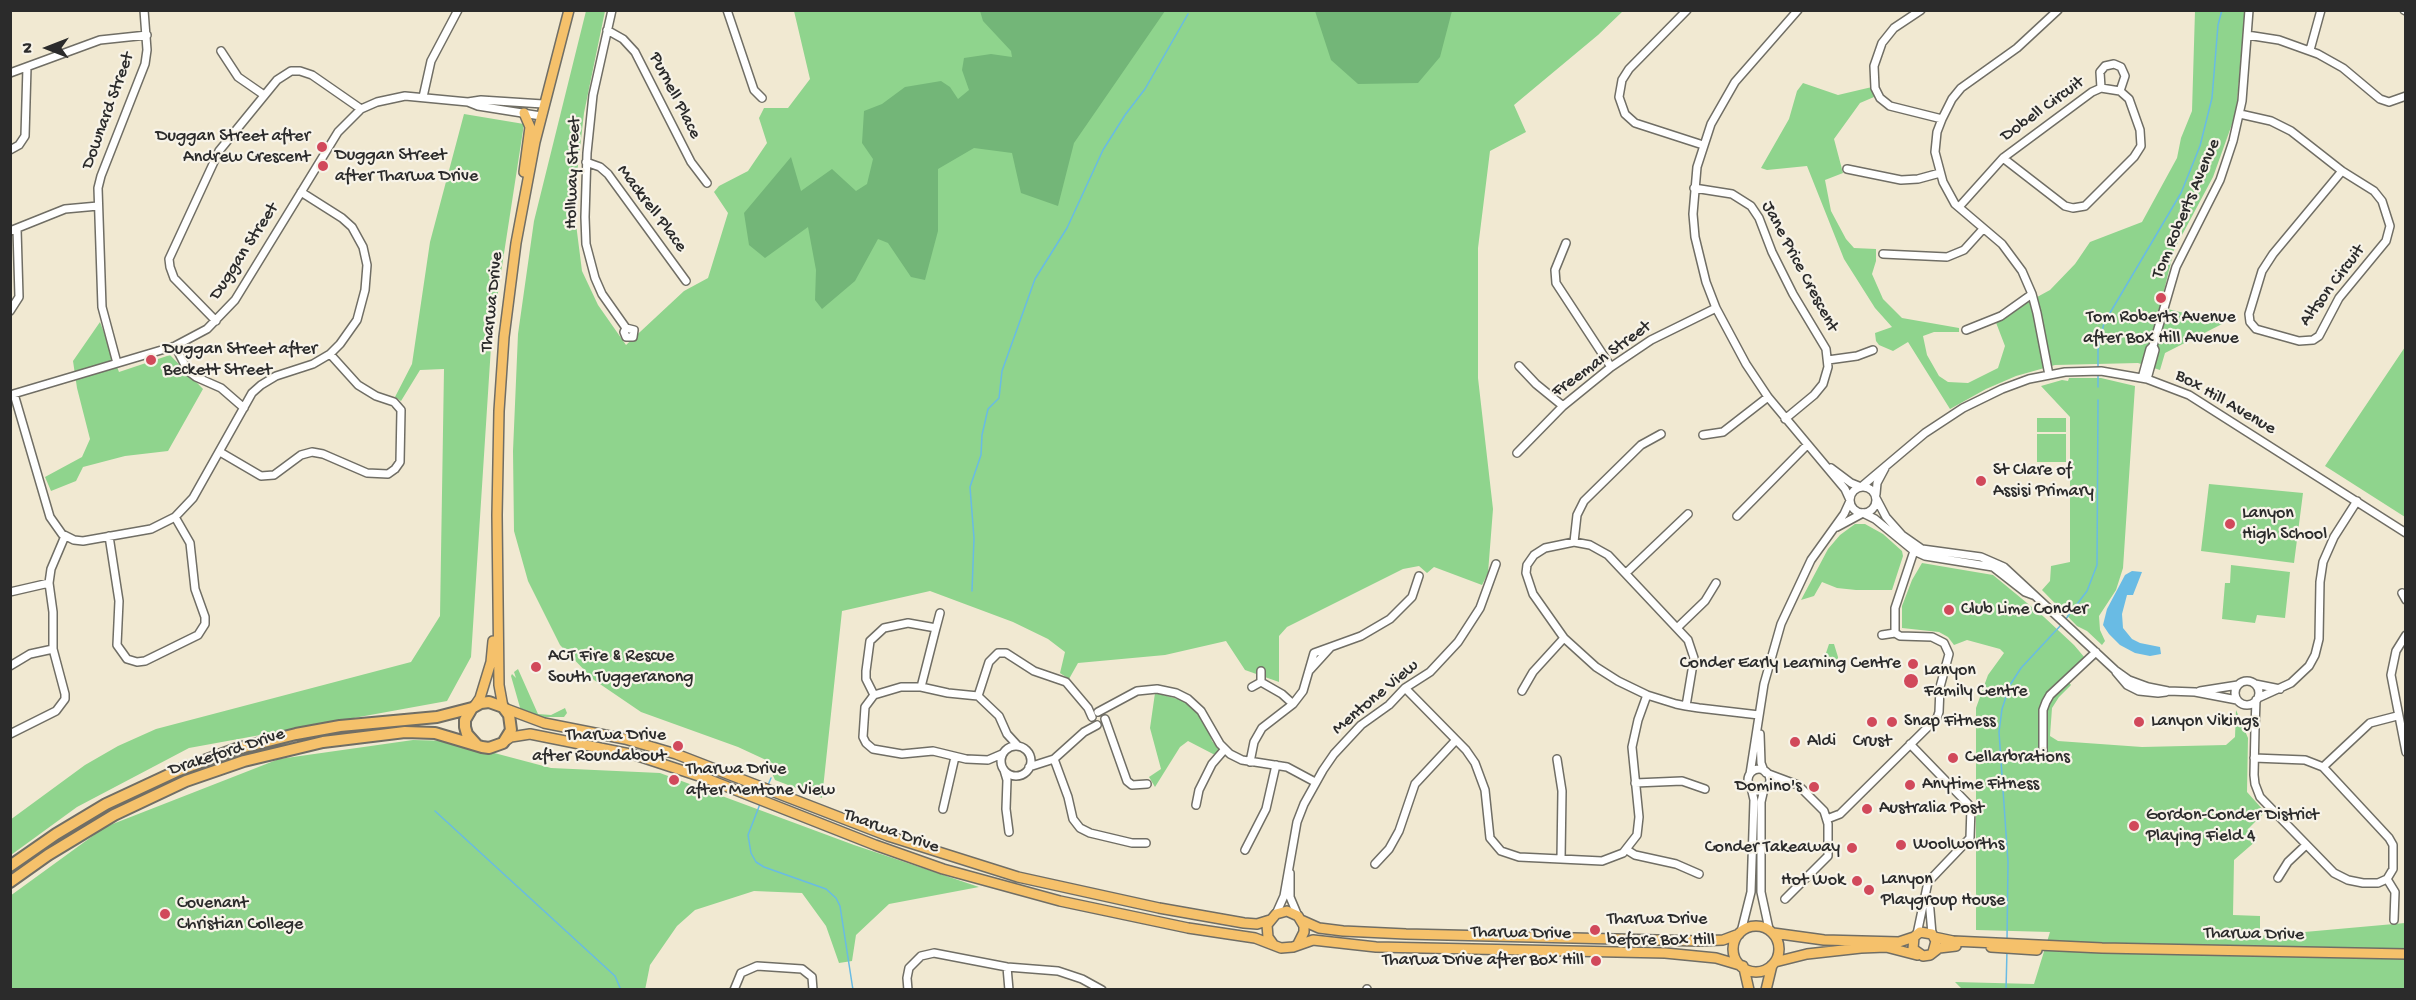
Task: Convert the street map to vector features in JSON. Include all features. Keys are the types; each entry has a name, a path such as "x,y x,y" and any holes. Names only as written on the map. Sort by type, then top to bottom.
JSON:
{"highway":[{"path":"489,702 504,708 511,722 511,730 503,743 489,748 476,744 467,734 465,727 468,714 473,708 489,702"},
{"name":"Drakeford Drive","path":"10,866 39,844 89,814 142,786 179,770 266,741 364,723 437,717 473,708"},
{"name":"Drakeford Drive","path":"10,882 80,834 123,810 186,782 244,761 283,751 380,734 428,732 476,744"}],"main road":[{"name":"Tharwa Drive","path":"569,10 543,104 526,186 510,289 499,411 497,602 499,685 504,708 544,723 587,730 662,749 898,839 1040,882 1148,906 1244,923 1257,924 1273,917"},
{"path":"524,113 530,127 524,171 526,186"},
{"name":"Tharwa Drive","path":"473,708 482,692 491,662 497,602"},
{"name":"Tharwa Drive","path":"503,743 511,736 530,734 599,747 677,768 875,845 998,885 1124,915 1255,938 1275,946"},
{"path":"1287,911 1300,918 1304,932 1298,944 1287,949 1275,946 1268,937 1267,931 1273,917 1287,911"},
{"name":"Tharwa Drive","path":"1300,918 1319,928 1343,931 1699,941 1716,940 1740,933"},
{"path":"1743,967 1758,971 1773,963 1807,954 1861,948 1886,947 1927,956 1934,952 1936,945 1933,936 1924,932 1899,942 1824,940 1754,926 1740,933 1734,951 1743,967 1749,990"},
{"path":"1766,990 1779,947 1771,931"},
{"path":"1915,936 1913,950 1919,955"},
{"name":"Tharwa Drive","path":"1933,936 1953,941 2083,950 2102,948 2406,954"},
{"name":"Tharwa Drive","path":"1298,944 1313,940 1376,947 1665,953 1716,958 1743,967"},
{"name":"Tharwa Drive","path":"1934,952 1946,946 1992,944"}],"street":[{"name":"Downard Street","path":"117,363 102,307 98,206 101,176 145,64 147,35 144,10"},
{"path":"423,96 431,61 458,10"},
{"name":"Hollway Street","path":"612,10 593,95 586,162 585,217 589,262 602,294 627,328"},
{"path":"727,10 754,90 762,98"},
{"path":"1687,10 1629,69 1622,80 1619,97 1625,114 1635,123 1703,145"},
{"path":"1798,10 1735,82 1721,103 1703,145 1694,189 1695,237 1706,282 1733,342 1768,397 1845,489 1854,509 1875,519 1915,548 1981,557 1995,562 2028,588 2115,670 2127,685 2139,691 2195,692 2248,705 2280,689 2301,675 2315,655 2319,639 2323,562 2334,537 2357,501"},
{"path":"1922,10 1900,23 1882,43 1874,66 1875,88 1880,98 1890,106 1942,118"},
{"path":"2049,375 2032,294 2013,257 1959,207 1947,191 1935,153 1942,118 1961,88 2017,48 2058,10"},
{"name":"Tom Roberts Avenue","path":"2144,378 2155,350 2153,346 2173,276 2184,248 2208,206 2225,167 2240,114 2249,10"},
{"path":"2310,50 2321,10"},
{"name":"Purnell Place","path":"607,30 623,39 635,52 691,162 707,183"},
{"path":"10,73 100,40 147,35"},
{"path":"2247,35 2279,40 2310,50 2343,68 2380,99 2392,102 2406,96"},
{"path":"221,51 238,77 264,95"},
{"name":"Dobell Circuit","path":"2101,88 2100,72 2105,66 2114,64 2121,67 2125,76 2120,91"},
{"path":"10,150 20,145 25,136 27,67"},
{"path":"216,321 174,278 170,267 170,255 214,159 283,74 300,70 312,75 361,109"},
{"name":"Dobell Circuit","path":"1959,207 2003,158 2092,92 2101,88 2120,91 2131,102 2140,130 2141,146 2134,157 2085,206 2073,208 2065,206 2003,158"},
{"name":"Duggan Street","path":"12,394 175,346 197,335 216,321 235,300 338,132 361,109 390,98 423,96 541,116"},
{"name":"Duggan Street","path":"468,102 481,100 543,104"},
{"name":"Altson Circuit","path":"2240,114 2271,121 2291,131 2342,171 2374,191 2380,197 2390,226 2386,241 2339,298 2319,336 2306,342 2256,329 2250,322 2249,314 2257,283 2265,265 2342,171"},
{"name":"Mackrell Place","path":"586,162 600,167 608,174 686,281"},
{"path":"1847,169 1901,180 1918,179 1940,173"},
{"name":"Jane Price Crescent","path":"1694,189 1732,194 1751,206 1757,214 1775,259 1793,294 1822,339 1828,360 1827,374 1821,387 1785,419"},
{"path":"12,394 50,517 56,528 65,536 83,541 151,529 175,517 193,498 252,393 266,381 313,364 330,354 349,333 359,313 365,290 365,253 359,237 352,226 342,218 301,192"},
{"path":"10,311 19,297 14,230 65,209 98,206"},
{"path":"1883,254 1947,257 1964,250 1983,229"},
{"path":"1566,243 1555,270 1556,283 1611,367"},
{"path":"1966,330 2001,316 2032,294"},
{"name":"Freeman Street","path":"1517,453 1563,406 1611,367 1651,340 1716,308"},
{"path":"175,346 188,371 221,388 244,408"},
{"path":"1828,360 1857,356 1873,350"},
{"path":"220,452 255,474 268,477 277,474 301,455 312,452 323,454 367,473 388,474 395,470 400,462 401,410 394,402 376,396 358,385 330,354"},
{"path":"1519,366 1536,384 1563,406"},
{"name":"Box Hill Avenue","path":"1861,487 1925,433 1964,408 2011,385 2049,375 2101,371 2144,378 2180,391 2406,533"},
{"path":"1703,435 1723,432 1768,397"},
{"path":"1574,542 1576,515 1584,501 1641,445 1661,434"},
{"path":"1737,516 1807,446"},
{"path":"1822,461 1851,483 1869,488 1886,517 1915,548"},
{"name":"Box Hill Avenue","path":"1876,497 1877,483 1888,464"},
{"path":"1740,933 1751,892 1754,800 1748,781 1771,654 1786,609 1811,560 1844,514 1854,490 1861,487"},
{"path":"1830,532 1848,519 1873,509 1876,497"},
{"path":"1626,573 1688,514"},
{"path":"109,536 119,601 117,645 127,659 137,662 145,661 198,635 205,624 205,617 195,589 190,543 175,517"},
{"path":"10,734 56,711 63,705 65,693 53,649 53,612 49,584 51,569 65,536"},
{"path":"1686,706 1694,658 1690,644 1678,627 1626,573 1600,549 1574,542 1562,543 1541,550 1531,558 1526,569 1527,581 1533,594 1564,638 1596,667 1647,695 1686,706 1759,717"},
{"path":"1894,633 1894,608 1915,548"},
{"name":"Mentone View","path":"1273,917 1284,896 1297,822 1316,782 1347,739 1405,688 1430,672 1458,642 1480,608 1496,564"},
{"path":"1250,762 1254,742 1262,728 1293,704 1303,691 1314,653 1369,632 1390,619 1412,597 1419,576"},
{"path":"10,592 49,584"},
{"path":"1678,627 1705,601 1716,584"},
{"path":"921,687 940,613"},
{"path":"874,695 866,679 870,641 884,628 904,624 936,628"},
{"path":"1827,819 1840,814 1937,718 1939,712 1941,687 1949,654 1944,643 1938,639 1900,636 1894,633 1882,635"},
{"path":"2406,635 2396,651 2391,669 2397,716 2406,752"},
{"path":"1522,691 1533,672 1564,638"},
{"path":"10,666 30,654 53,649"},
{"path":"978,696 989,662 993,655 1002,652 1034,671 1066,682 1109,731 1127,781 1132,785 1147,784"},
{"path":"2043,752 2043,710 2050,694 2096,652"},
{"path":"1260,671 1261,682"},
{"path":"2195,692 2238,685 2245,681 2280,689"},
{"path":"1261,682 1282,694 1293,704"},
{"path":"1252,687 1261,682"},
{"path":"2254,684 2258,689 2254,758 2255,784 2260,797 2334,873 2348,880 2378,884 2387,879 2393,869 2393,845 2323,767 2305,760 2254,758"},
{"path":"2238,685 2235,691 2240,702 2252,716 2255,728"},
{"path":"1017,776 988,760 955,757 933,751 891,754 869,746 863,737 862,730 865,707 874,695 901,687 921,687 978,696 999,716 1007,734 1018,746 1039,758 1052,760"},
{"path":"1405,688 1471,756 1481,776 1486,797 1488,830 1494,845 1509,855 1561,859 1607,860 1627,850 1633,843 1639,826 1632,747 1634,733 1647,695"},
{"path":"1029,767 1052,760 1112,705 1126,696 1143,690 1157,689 1176,693 1194,704 1202,711 1225,749 1236,758 1287,767 1316,782"},
{"path":"2323,767 2370,723 2397,716"},
{"path":"1759,717 1761,763 1769,779 1761,802 1761,892 1771,931"},
{"path":"1007,734 1003,768 1008,788 1006,809 1009,832"},
{"path":"1375,864 1389,849 1399,831 1415,784 1456,740"},
{"path":"1910,744 1971,807 1970,838 1932,876 1915,936"},
{"path":"988,760 1018,746"},
{"path":"1196,805 1198,790 1212,764 1225,749"},
{"path":"1008,788 1017,776 1025,773 1029,767 1031,762 1028,752"},
{"path":"944,810 955,757"},
{"path":"1557,759 1563,798 1561,859"},
{"path":"1052,760 1068,797 1073,819 1080,828 1090,833 1132,843 1146,843"},
{"path":"1245,850 1266,808 1276,765"},
{"path":"1750,774 1756,769 1794,782 1824,811 1827,819 1828,856 1785,899"},
{"path":"1751,788 1755,790 1784,780"},
{"path":"1635,783 1682,781 1705,789"},
{"path":"2278,878 2288,862 2306,845"},
{"path":"1627,850 1635,855 1676,864 1699,874"},
{"name":"Mentone View","path":"1290,861 1290,897 1300,918"},
{"path":"2387,879 2395,892 2394,920"},
{"path":"1927,888 1933,936"},
{"path":"908,990 906,978 909,968 921,956 929,953 1007,967 1040,968 1066,973 1102,990"},
{"path":"734,990 741,973 757,966 802,969 812,979 813,990"},
{"path":"1007,967 1009,990"}],"green space":[{"path":"1315,10 1452,11 1440,57 1418,83 1358,84 1331,60"},
{"path":"586,11 605,11 584,113 577,174 576,224 582,271 598,305 626,345 684,291 708,278 728,213 714,192 719,186 748,171 767,143 759,118 764,108 788,108 810,79 794,11 1623,11 1598,35 1514,105 1526,132 1490,151 1478,248 1478,378 1493,509 1488,573 1482,585 1434,567 1427,573 1419,566 1403,569 1287,627 1279,636 1279,682 1245,670 1226,641 1165,655 1078,663 1069,679 1060,673 1065,652 1048,639 1013,622 930,591 842,611 822,798 775,780 766,760 738,747 641,712 594,680 560,645 528,581 514,531 513,451 518,334 534,221"},
{"path":"980,11 1165,11 1074,143 1058,206 1021,193 1012,153 974,148 938,169 938,231 925,280 911,277 888,243 878,239 855,281 822,309 815,300 816,270 808,227 765,258 749,245 744,213 791,157 801,191 832,169 856,191 867,184 873,159 862,143 864,111 882,104 905,87 941,81 950,87 958,99 969,90 962,70 964,58 991,54 1012,57 1011,51 983,21"},
{"path":"2195,11 2245,11 2236,113 2213,177 2174,250 2160,307 2224,323 2165,353 2160,370 2138,363 2055,365 2016,376 1950,409 1908,342 1893,351 1879,345 1876,341 1875,333 1892,327 1875,308 1844,259 1807,166 1767,170 1761,168 1789,119 1797,91 1803,83 1838,95 1872,87 1874,97 1860,103 1834,139 1843,173 1825,180 1831,211 1846,239 1854,248 1876,249 1876,261 1872,274 1883,299 1902,318 1959,328 1959,332 1934,332 1923,336 1927,355 1939,376 1948,382 1968,383 1998,368 2005,346 1995,320 2050,290 2075,264 2090,242 2142,222 2177,158 2181,138 2192,111"},
{"path":"464,114 524,124 492,331 471,657 447,701 189,748 77,807 11,855 10,820 85,765 118,746 156,729 411,662 440,616 444,369 420,370 401,401 395,397 412,364 430,242"},
{"path":"100,322 119,372 170,355 203,389 168,451 125,456 83,467 76,481 51,491 45,477 82,457 90,439 77,388 73,361"},
{"path":"2405,347 2405,517 2325,466"},
{"path":"2069,378 2101,378 2135,386 2123,568 2116,590 2099,616 2100,630 2105,641 2102,645 2087,631 2077,626 2042,590 2050,581 2051,566 2070,562 2070,417 2041,386 2062,380 2068,381"},
{"path":"2037,418 2066,418 2066,432 2037,432"},
{"path":"2037,434 2066,434 2066,462 2037,462"},
{"path":"2209,484 2303,493 2294,563 2201,551"},
{"path":"1855,524 1865,524 1883,534 1902,551 1903,556 1892,590 1837,588 1822,582 1814,596 1801,600 1828,549 1840,535"},
{"path":"1922,563 1993,575 2044,617 2085,658 2065,677 2071,685 2052,708 2050,736 2058,741 2142,747 2226,745 2235,737 2236,710 2248,738 2247,792 2265,812 2247,830 2257,840 2234,860 2233,915 2260,916 2260,936 2405,923 2405,989 1962,989 1955,982 2034,984 2050,932 1976,930 1976,708 1988,675 2004,653 2000,649 1967,640 1954,645 1948,637 1939,632 1902,628 1902,606 1912,580"},
{"path":"2231,565 2290,572 2285,618 2257,615 2255,623 2222,619 2225,583 2230,583"},
{"path":"1829,644 1834,644 1838,666 1822,665"},
{"path":"518,669 538,714 551,715 565,708 567,713 564,717 538,717 521,711 511,676 512,674 516,678 514,672"},
{"path":"1155,693 1182,700 1196,710 1205,721 1212,741 1219,749 1215,755 1188,741 1180,747 1155,787 1149,777 1161,769 1150,728"},
{"path":"413,740 449,741 551,768 660,773 854,845 979,887 889,904 856,935 852,961 839,963 826,926 802,893 754,891 695,910 677,926 650,965 645,990 11,989 10,896 105,827 279,759"}],"water":[{"path":"2132,571 2142,572 2133,595 2127,595 2122,614 2123,628 2132,639 2160,647 2161,654 2150,656 2135,653 2120,645 2103,625 2107,609 2125,575"}],"waterway":[{"path":"2098,369 2098,349 2104,323 2181,193 2200,146 2212,98 2218,25 2222,10"},
{"path":"972,591 974,538 970,487 981,455 982,435 988,409 999,398 1002,371 1035,279 1067,228 1103,150 1145,89 1188,14"},
{"path":"2098,373 2098,387"},
{"path":"2065,620 2087,591 2097,565 2098,400"},
{"path":"2007,940 2008,862 1999,732 2002,709 2010,685 2021,668 2062,624"},
{"path":"768,785 771,778"},
{"path":"760,804 748,835 751,853 756,862 764,867 826,889 836,898 840,906 853,990"},
{"path":"435,811 615,976 621,990"},
{"path":"2006,990 2007,950"}],"place":[{"name":"Duggan Street after Andrew Crescent","path":"322,147"},
{"name":"Duggan Street after Tharwa Drive","path":"323,166"},
{"name":"Tom Roberts Avenue after Box Hill Avenue","path":"2161,298"},
{"name":"Duggan Street after Beckett Street","path":"151,360"},
{"name":"St Clare of Assisi Primary","path":"1981,481"},
{"name":"Lanyon High School","path":"2230,524"},
{"name":"Club Lime Conder","path":"1949,610"},
{"name":"Conder Early Learning Centre","path":"1913,664"},
{"name":"ACT Fire & Rescue South Tuggeranong","path":"536,667"},
{"name":"Lanyon Family Centre","path":"1911,681"},
{"name":"Crust","path":"1872,722"},
{"name":"Snap Fitness","path":"1892,722"},
{"name":"Lanyon Vikings","path":"2139,722"},
{"name":"Aldi","path":"1795,742"},
{"name":"Tharwa Drive after Roundabout","path":"678,746"},
{"name":"Cellarbrations","path":"1953,758"},
{"name":"Tharwa Drive after Mentone View","path":"674,780"},
{"name":"Anytime Fitness","path":"1910,785"},
{"name":"Domino's","path":"1814,787"},
{"name":"Australia Post","path":"1867,809"},
{"name":"Gordon-Conder District Playing Field 4","path":"2134,826"},
{"name":"Woolworths","path":"1901,845"},
{"name":"Conder Takeaway","path":"1852,848"},
{"name":"Hot Wok","path":"1857,881"},
{"name":"Lanyon Playgroup House","path":"1869,890"},
{"name":"Covenant Christian College","path":"165,914"},
{"name":"Tharwa Drive before Box Hill","path":"1595,930"},
{"name":"Tharwa Drive after Box Hill","path":"1596,961"}]}
